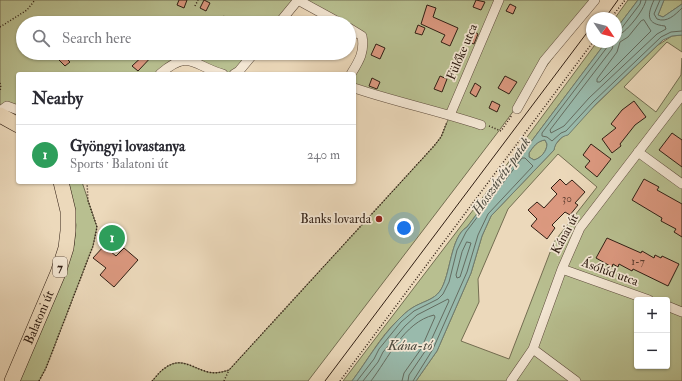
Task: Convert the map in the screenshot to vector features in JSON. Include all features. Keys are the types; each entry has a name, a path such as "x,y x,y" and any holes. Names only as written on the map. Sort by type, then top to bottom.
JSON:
{"main road":[{"path":"0,115 16,124"},
{"name":"Balatoni út","path":"12,381 58,273 66,248 68,211 61,184"}],"street":[{"path":"285,16 298,0 327,16"},
{"name":"Fülőke utca","path":"450,115 499,0"},
{"path":"517,109 544,61 595,0"},
{"path":"352,72 362,54 364,46 362,36 356,32"},
{"path":"162,72 170,65 180,60"},
{"path":"197,60 219,72"},
{"path":"237,72 248,60"},
{"path":"356,89 390,100 450,115 481,125"},
{"name":"Kánai út","path":"511,381 533,349 562,269 580,228 682,95"},
{"path":"0,111 7,106 16,109"},
{"path":"638,152 682,184"},
{"name":"Ásólúd utca","path":"562,269 641,297"},
{"path":"670,307 682,312"},
{"path":"533,349 576,381"}],"path":[{"path":"17,16 27,10 36,0"},
{"path":"195,6 198,0"},
{"path":"616,12 625,0"},
{"path":"0,27 16,17"},
{"path":"340,381 589,48"},
{"path":"0,83 2,88 0,90"},
{"path":"481,125 484,123 501,131 517,109"},
{"path":"224,381 229,370 434,146 441,137 450,115"},
{"path":"39,381 93,246 97,227 88,201 87,184"},
{"path":"152,381 165,368 177,362 186,363 208,372 219,373 229,370"}],"green space":[{"path":"0,0 298,0 285,16 16,16 16,60 247,60 236,72 218,72 193,61 165,72 16,72 16,118 0,111"},
{"path":"298,0 595,0 498,132 308,381 152,381 163,369 176,363 186,364 211,373 229,370 441,137 450,115 356,89 356,72 362,36 356,32 356,16 327,16"},
{"path":"628,0 638,0 622,21 622,12 619,12"},
{"path":"664,0 682,0 682,4 663,17 658,15"},
{"path":"682,35 682,52 667,42 624,87 656,112 681,75 682,58 682,381 416,381 437,351 471,273 482,236 491,216 554,150 555,145 563,136 658,45 672,36","holes":["558,154 597,187 554,242 509,359 461,341 479,302 478,279 508,209"]},
{"path":"593,48 601,48 467,227 461,232 454,247 444,284 440,291 431,299 412,308 403,315 385,334 352,381 343,381 480,201"},
{"path":"545,140 547,147 543,154 534,160 529,157 529,153 537,143"},
{"path":"68,184 83,184 97,227 93,246 46,368 39,381 16,381 74,245 76,225"}],"water":[{"name":"Kána-tó","path":"638,0 664,0 658,15 663,17 682,4 682,35 672,36 663,40 596,104 568,135 559,140 554,150 491,216 482,236 471,273 437,351 416,381 352,381 391,327 410,309 431,299 440,291 444,284 457,239 461,232 467,227 601,48 622,48 622,21","holes":["545,140 547,147 545,152 539,158 534,160 529,157 529,153 537,143"]}],"building":[{"path":"179,0 187,0 184,8 177,5"},
{"path":"204,0 210,3 206,11 200,8"},
{"path":"476,0 485,2 481,10 473,7"},
{"path":"510,4 516,7 513,14 506,11"},
{"path":"427,5 436,8 433,17 458,28 450,46 441,42 445,35 421,24"},
{"path":"418,25 425,28 422,35 415,33"},
{"path":"472,30 478,34 474,44 467,41"},
{"path":"376,44 385,48 380,59 371,55"},
{"path":"59,60 68,60 70,62 65,66"},
{"path":"138,60 148,60 138,71 132,66"},
{"path":"440,76 447,79 442,92 434,89"},
{"path":"505,76 517,82 509,94 498,88"},
{"path":"372,78 380,82 377,89 369,86"},
{"path":"475,83 481,87 476,97 470,93"},
{"path":"492,101 500,105 497,112 489,108"},
{"path":"634,101 646,117 635,125 620,144 621,146 612,153 602,139 616,128 611,124 622,110"},
{"path":"672,133 682,140 682,167 659,150"},
{"path":"591,144 611,159 597,177 585,167 590,161 583,155"},
{"path":"560,179 566,185 572,180 585,192 575,203 578,205 570,215 565,212 552,225 555,228 547,239 531,226 537,219 528,210 537,202 544,208 557,194 551,188"},
{"path":"644,179 659,187 657,190 682,204 682,237 674,232 676,229 661,221 662,218 632,200"},
{"path":"109,225 115,229 110,235 105,232"},
{"path":"607,238 641,253 642,251 654,258 655,255 661,258 662,256 679,264 668,286 633,269 632,271 619,264 618,267 613,264 612,267 596,258"},
{"path":"104,246 116,256 124,248 138,260 114,287 100,275 106,268 93,258"}],"tram line":[{"path":"609,12 618,0"},
{"path":"325,381 586,34"}],"place":[{"name":"Banks lovarda","path":"379,219"},
{"name":"Gyöngyi lovastanya","path":"112,238"}],"water label":[{"name":"Hosszúréti-patak","path":"501,176"}]}
